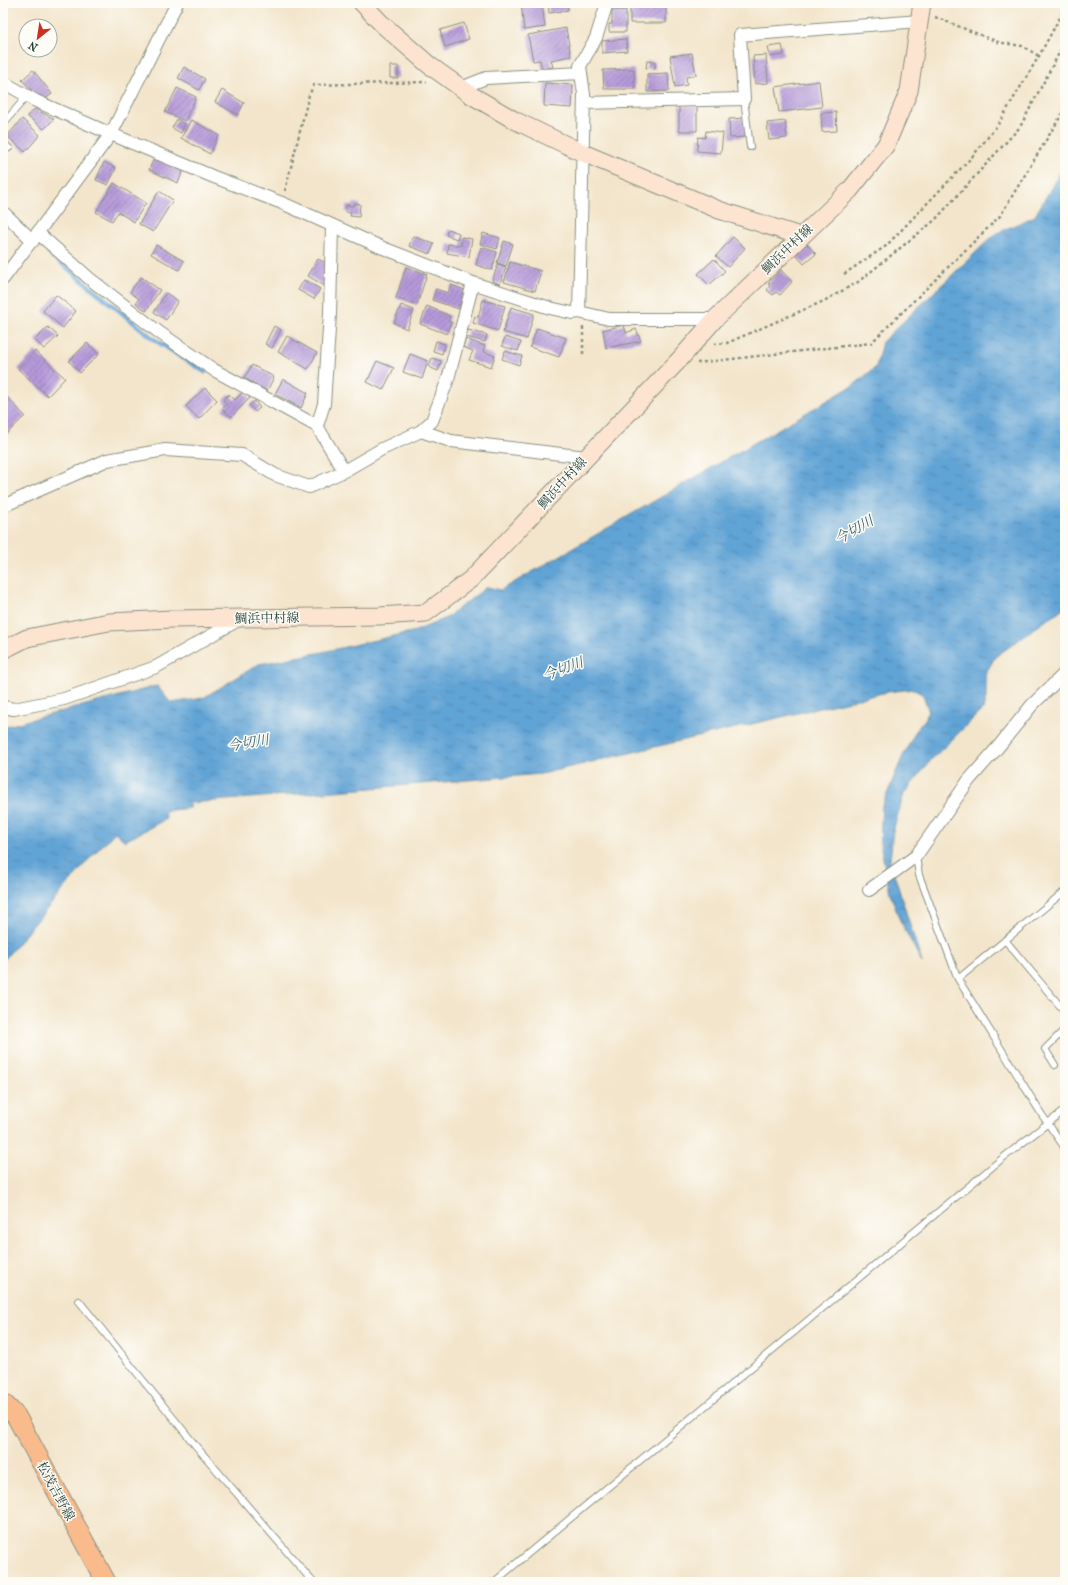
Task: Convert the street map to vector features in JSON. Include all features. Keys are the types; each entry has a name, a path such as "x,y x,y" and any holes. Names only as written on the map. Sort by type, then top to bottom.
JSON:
{"main road":[{"path":"362,3 382,24 456,85 514,120 583,154 719,210 800,236"},
{"name":"鯛浜中村線","path":"3,650 27,638 109,622 172,618 379,616 426,613 471,579 680,359 715,319 800,236 850,190 886,145 909,91 921,12"},
{"name":"松茂吉野線","path":"3,1403 16,1416 106,1582"}],"street":[{"path":"3,279 36,237 111,134 177,3"},
{"path":"581,312 584,94 580,66 596,38 607,3"},
{"path":"584,103 744,99 740,35 921,12"},
{"path":"456,85 486,78 581,73"},
{"path":"3,82 27,96 111,134 214,177 282,203 383,248 473,283 550,308 572,313 581,312 609,319 715,319"},
{"path":"3,212 178,345 214,370 317,426 344,471"},
{"path":"317,426 324,404 330,314 332,226"},
{"path":"3,506 107,460 165,450 242,455 276,475 309,486 344,471 382,449 421,432 432,421 448,379 473,283"},
{"path":"421,432 451,441 586,457"},
{"path":"3,707 14,709 64,698 156,666 241,618"},
{"path":"869,890 916,856 969,780 1000,746 1032,705 1065,673"}],"lane":[{"path":"3,124 27,96"},
{"path":"744,99 750,147"},
{"path":"3,142 10,148"},
{"path":"916,856 919,875 958,979 1047,1122 1065,1148"},
{"path":"958,979 1065,891"},
{"path":"1004,940 1065,1012"},
{"path":"1055,1065 1045,1049 1065,1029"},
{"path":"494,1582 1004,1157 1047,1122 1065,1110"},
{"path":"79,1301 195,1445 313,1582"}],"path":[{"path":"844,274 886,246 971,158 997,126 1039,56 1065,8"},
{"path":"921,12 998,42 1022,46 1039,56"},
{"path":"692,345 727,343 824,301 858,282 935,220 1020,127 1065,42"},
{"path":"282,203 309,95 314,85 456,85"},
{"path":"680,359 699,363 871,344 1000,216 1065,109"},
{"path":"581,312 583,354"}],"water":[{"name":"今切川","path":"1065,164 1065,607 995,657 986,673 986,698 983,709 931,760 904,794 893,831 890,861 922,963 899,918 890,893 880,843 882,806 902,758 917,729 926,718 928,709 923,695 913,689 887,692 541,774 190,803 189,808 164,811 166,819 125,841 115,832 90,858 3,961 3,727 157,686 171,703 203,698 259,664 318,653 416,631 446,618 487,587 501,590 854,385 876,367 882,342 995,234 1035,216"}],"building":[{"path":"521,3 542,3 545,27 524,30"},
{"path":"548,3 567,3 568,10 549,13"},
{"path":"630,3 666,3 666,23 630,23"},
{"path":"612,10 626,10 626,32 609,32 609,24 612,24"},
{"path":"464,23 469,39 445,47 440,30"},
{"path":"566,28 571,56 551,60 553,67 542,69 540,60 533,61 528,35"},
{"path":"626,39 627,51 602,53 602,41"},
{"path":"782,45 784,55 770,57 768,47"},
{"path":"692,53 696,75 686,77 687,85 675,87 670,56"},
{"path":"766,55 768,83 755,84 753,56"},
{"path":"647,61 655,62 655,69 646,68"},
{"path":"390,66 398,66 398,78 390,78"},
{"path":"184,67 205,79 199,90 178,78"},
{"path":"634,69 635,89 604,89 603,70"},
{"path":"33,70 52,94 42,101 22,80"},
{"path":"668,73 669,91 647,92 647,74"},
{"path":"819,81 822,107 779,112 775,87"},
{"path":"545,83 573,85 572,108 544,106"},
{"path":"177,88 196,97 185,121 165,112"},
{"path":"222,90 244,103 238,115 215,102"},
{"path":"679,106 697,106 697,131 679,131"},
{"path":"35,109 54,119 44,129 27,116"},
{"path":"836,112 837,131 822,132 821,113"},
{"path":"744,118 745,137 730,138 729,119"},
{"path":"22,119 40,135 25,152 7,136"},
{"path":"177,119 185,124 181,133 172,128"},
{"path":"191,120 219,135 210,154 181,138"},
{"path":"785,121 787,138 769,140 767,123"},
{"path":"706,131 723,133 721,153 697,151 698,137 705,138"},
{"path":"154,158 183,171 178,183 149,170"},
{"path":"104,162 116,168 108,185 96,180"},
{"path":"114,183 146,203 134,222 118,212 112,221 96,212"},
{"path":"159,191 173,200 153,232 139,224"},
{"path":"354,203 360,204 359,217 350,216 351,213 346,212 346,205 353,206"},
{"path":"448,229 459,233 457,239 446,235"},
{"path":"483,233 500,238 497,249 480,244"},
{"path":"413,236 434,244 430,254 409,246"},
{"path":"462,237 472,239 469,257 447,253 448,244 461,246"},
{"path":"733,237 745,248 728,267 716,256"},
{"path":"504,241 513,244 506,266 497,263"},
{"path":"806,243 816,254 804,264 794,253"},
{"path":"156,245 184,261 179,270 151,254"},
{"path":"481,247 497,252 492,270 476,265"},
{"path":"318,259 328,264 325,286 308,276"},
{"path":"714,259 725,271 709,285 698,274"},
{"path":"510,262 541,271 535,291 504,282"},
{"path":"498,264 506,267 500,284 492,281"},
{"path":"406,267 427,274 417,305 396,298"},
{"path":"781,270 792,282 780,295 776,292 773,295 767,290 770,286 768,284"},
{"path":"141,277 160,290 146,311 136,303 139,299 130,292"},
{"path":"304,280 320,289 314,299 298,290"},
{"path":"451,285 465,290 459,309 432,300 436,289 448,293"},
{"path":"166,293 178,301 166,320 154,312"},
{"path":"56,295 76,311 63,328 43,311"},
{"path":"483,300 505,306 498,331 473,323 475,316 478,317"},
{"path":"401,305 414,310 407,329 394,323"},
{"path":"427,306 450,316 448,321 451,322 447,334 420,324"},
{"path":"511,307 534,314 527,339 503,332"},
{"path":"624,325 626,333 636,329 641,341 606,348 603,330"},
{"path":"274,326 281,330 272,348 265,344"},
{"path":"48,327 58,336 44,349 35,340"},
{"path":"537,328 566,338 559,357 530,347"},
{"path":"468,330 487,335 485,342 466,337"},
{"path":"287,336 317,353 308,369 278,352"},
{"path":"505,337 521,342 518,351 502,346"},
{"path":"466,339 485,346 483,351 495,356 491,367 469,360 473,351 463,347"},
{"path":"436,341 445,344 442,354 433,351"},
{"path":"87,343 99,354 80,373 69,361"},
{"path":"35,351 65,378 48,396 18,369"},
{"path":"505,351 522,356 519,365 502,359"},
{"path":"410,354 428,361 422,379 403,372"},
{"path":"432,358 441,361 438,371 429,367"},
{"path":"377,361 394,368 383,390 367,382"},
{"path":"252,365 274,377 267,391 244,378"},
{"path":"283,379 308,393 301,408 275,394"},
{"path":"205,388 217,400 199,419 186,406"},
{"path":"244,391 250,398 231,417 222,409 227,404 223,400 229,394 235,400"},
{"path":"3,393 25,416 3,437"},
{"path":"255,401 260,408 255,412 249,405"}],"waterway":[{"path":"49,253 155,340 205,372"}]}
